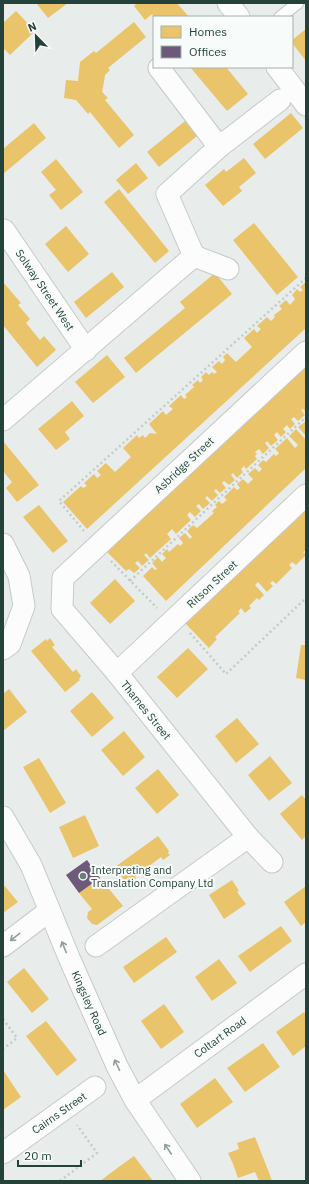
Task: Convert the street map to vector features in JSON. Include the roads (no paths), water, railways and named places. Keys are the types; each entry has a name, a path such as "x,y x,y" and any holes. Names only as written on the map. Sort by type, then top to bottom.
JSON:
{"street":[{"path":"228,3 238,16"},
{"path":"159,68 219,147"},
{"path":"278,68 306,105"},
{"path":"228,269 194,256 167,194 219,147 280,100"},
{"name":"Solway Street West","path":"4,230 86,350"},
{"path":"3,420 194,256"},
{"name":"Asbridge Street","path":"63,578 306,352"},
{"name":"Ritson Street","path":"117,673 306,495"},
{"path":"3,544 19,576 24,606 10,644 3,650"},
{"name":"Thames Street","path":"63,578 62,609 117,673 248,837 272,862"},
{"name":"Kingsley Road","path":"3,817 31,865 49,911 117,1066 135,1100 190,1181"},
{"path":"96,946 248,837"},
{"path":"3,946 49,911"},
{"name":"Coltart Road","path":"135,1100 304,981"},
{"name":"Cairns Street","path":"3,1153 95,1087"}],"lane":[{"path":"281,16 298,3"}],"place":[{"name":"Interpreting and Translation Company Ltd","path":"83,876"}]}
